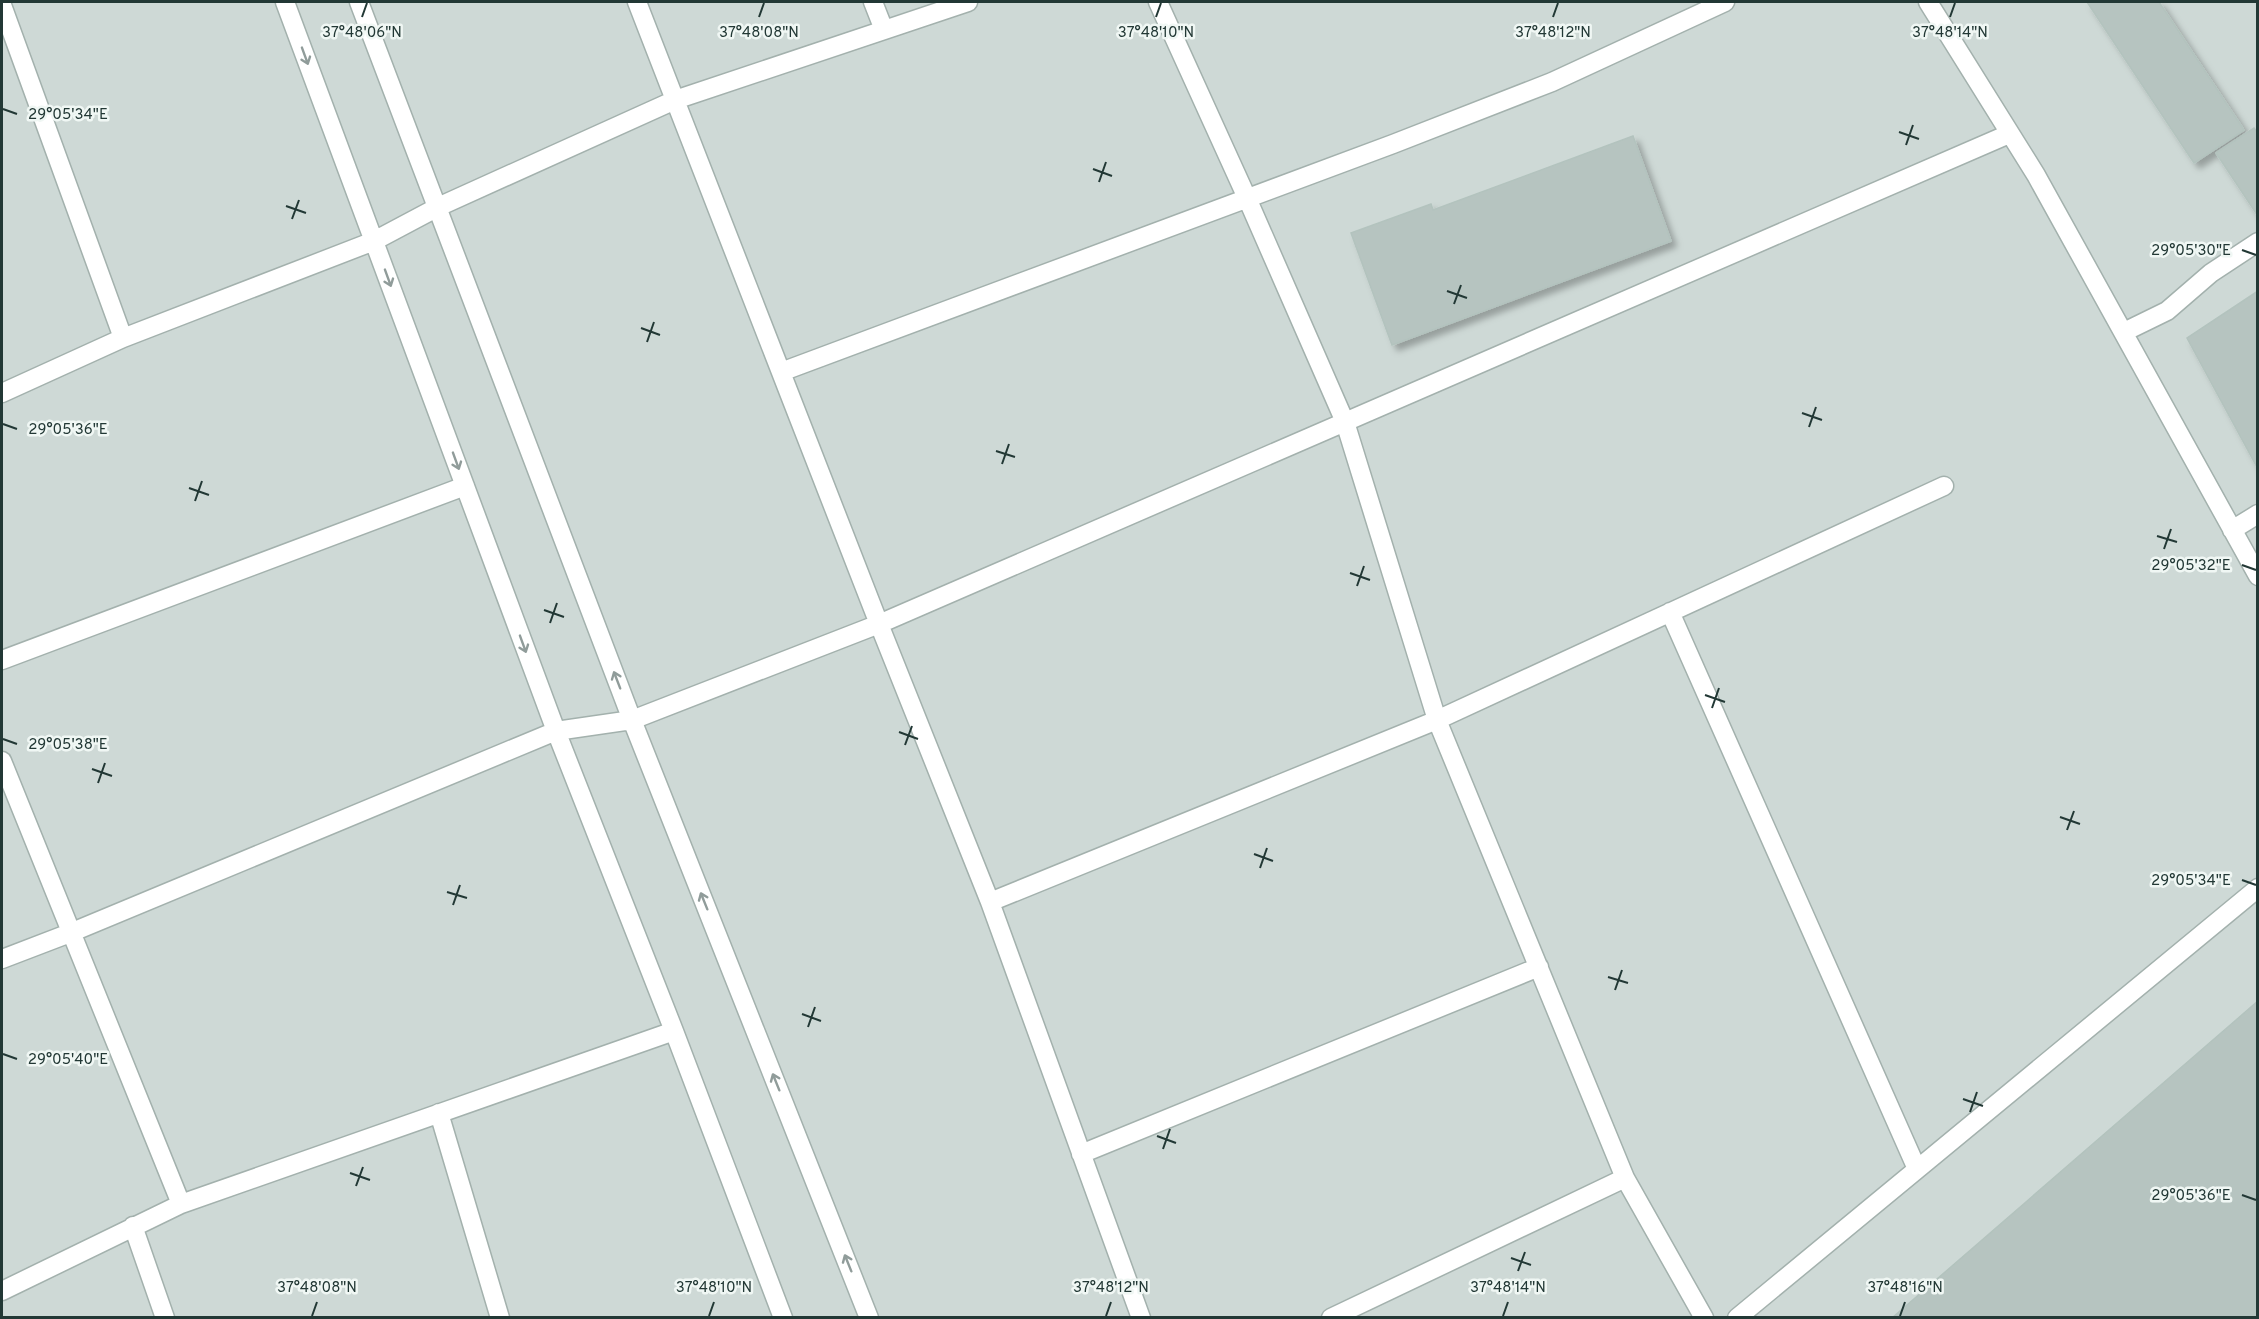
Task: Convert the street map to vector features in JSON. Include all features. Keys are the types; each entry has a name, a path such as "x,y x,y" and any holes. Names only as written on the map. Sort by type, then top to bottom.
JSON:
{"street":[{"path":"285,2 556,731 783,1317"},
{"path":"359,2 632,720 869,1317"},
{"path":"637,2 879,624 990,902 1141,1317"},
{"path":"873,2 884,30"},
{"path":"2,393 123,338 374,241 438,207 675,100 968,2"},
{"path":"1158,2 1345,422 1437,720 1625,1178 1704,1317"},
{"path":"781,372 1393,144 1552,82 1725,2"},
{"path":"1928,2 2036,176 2258,576"},
{"path":"2,5 123,338"},
{"path":"2,959 70,933 556,731 632,720 879,624 2009,134"},
{"path":"2124,332 2167,311 2211,273 2258,242"},
{"path":"2,660 465,486"},
{"path":"990,902 1437,720 1944,486"},
{"path":"2232,530 2258,514"},
{"path":"1670,612 1917,1169"},
{"path":"2,761 181,1204"},
{"path":"1737,1317 2258,888"},
{"path":"1081,1154 1539,967"},
{"path":"2,1291 181,1204 674,1031"},
{"path":"439,1113 500,1317"},
{"path":"1330,1317 1625,1178"},
{"path":"133,1226 165,1317"}],"shaded area":[{"path":"2,2 2257,2 2257,1317 2,1317"}],"building":[{"path":"2087,2 2159,2 2244,130 2194,163"},
{"path":"2254,128 2258,133 2258,216 2216,153"},
{"path":"1633,136 1671,241 1392,345 1351,233 1431,204 1433,210"},
{"path":"2258,291 2258,469 2187,338"},
{"path":"2258,1001 2258,1318 1892,1318"}]}
